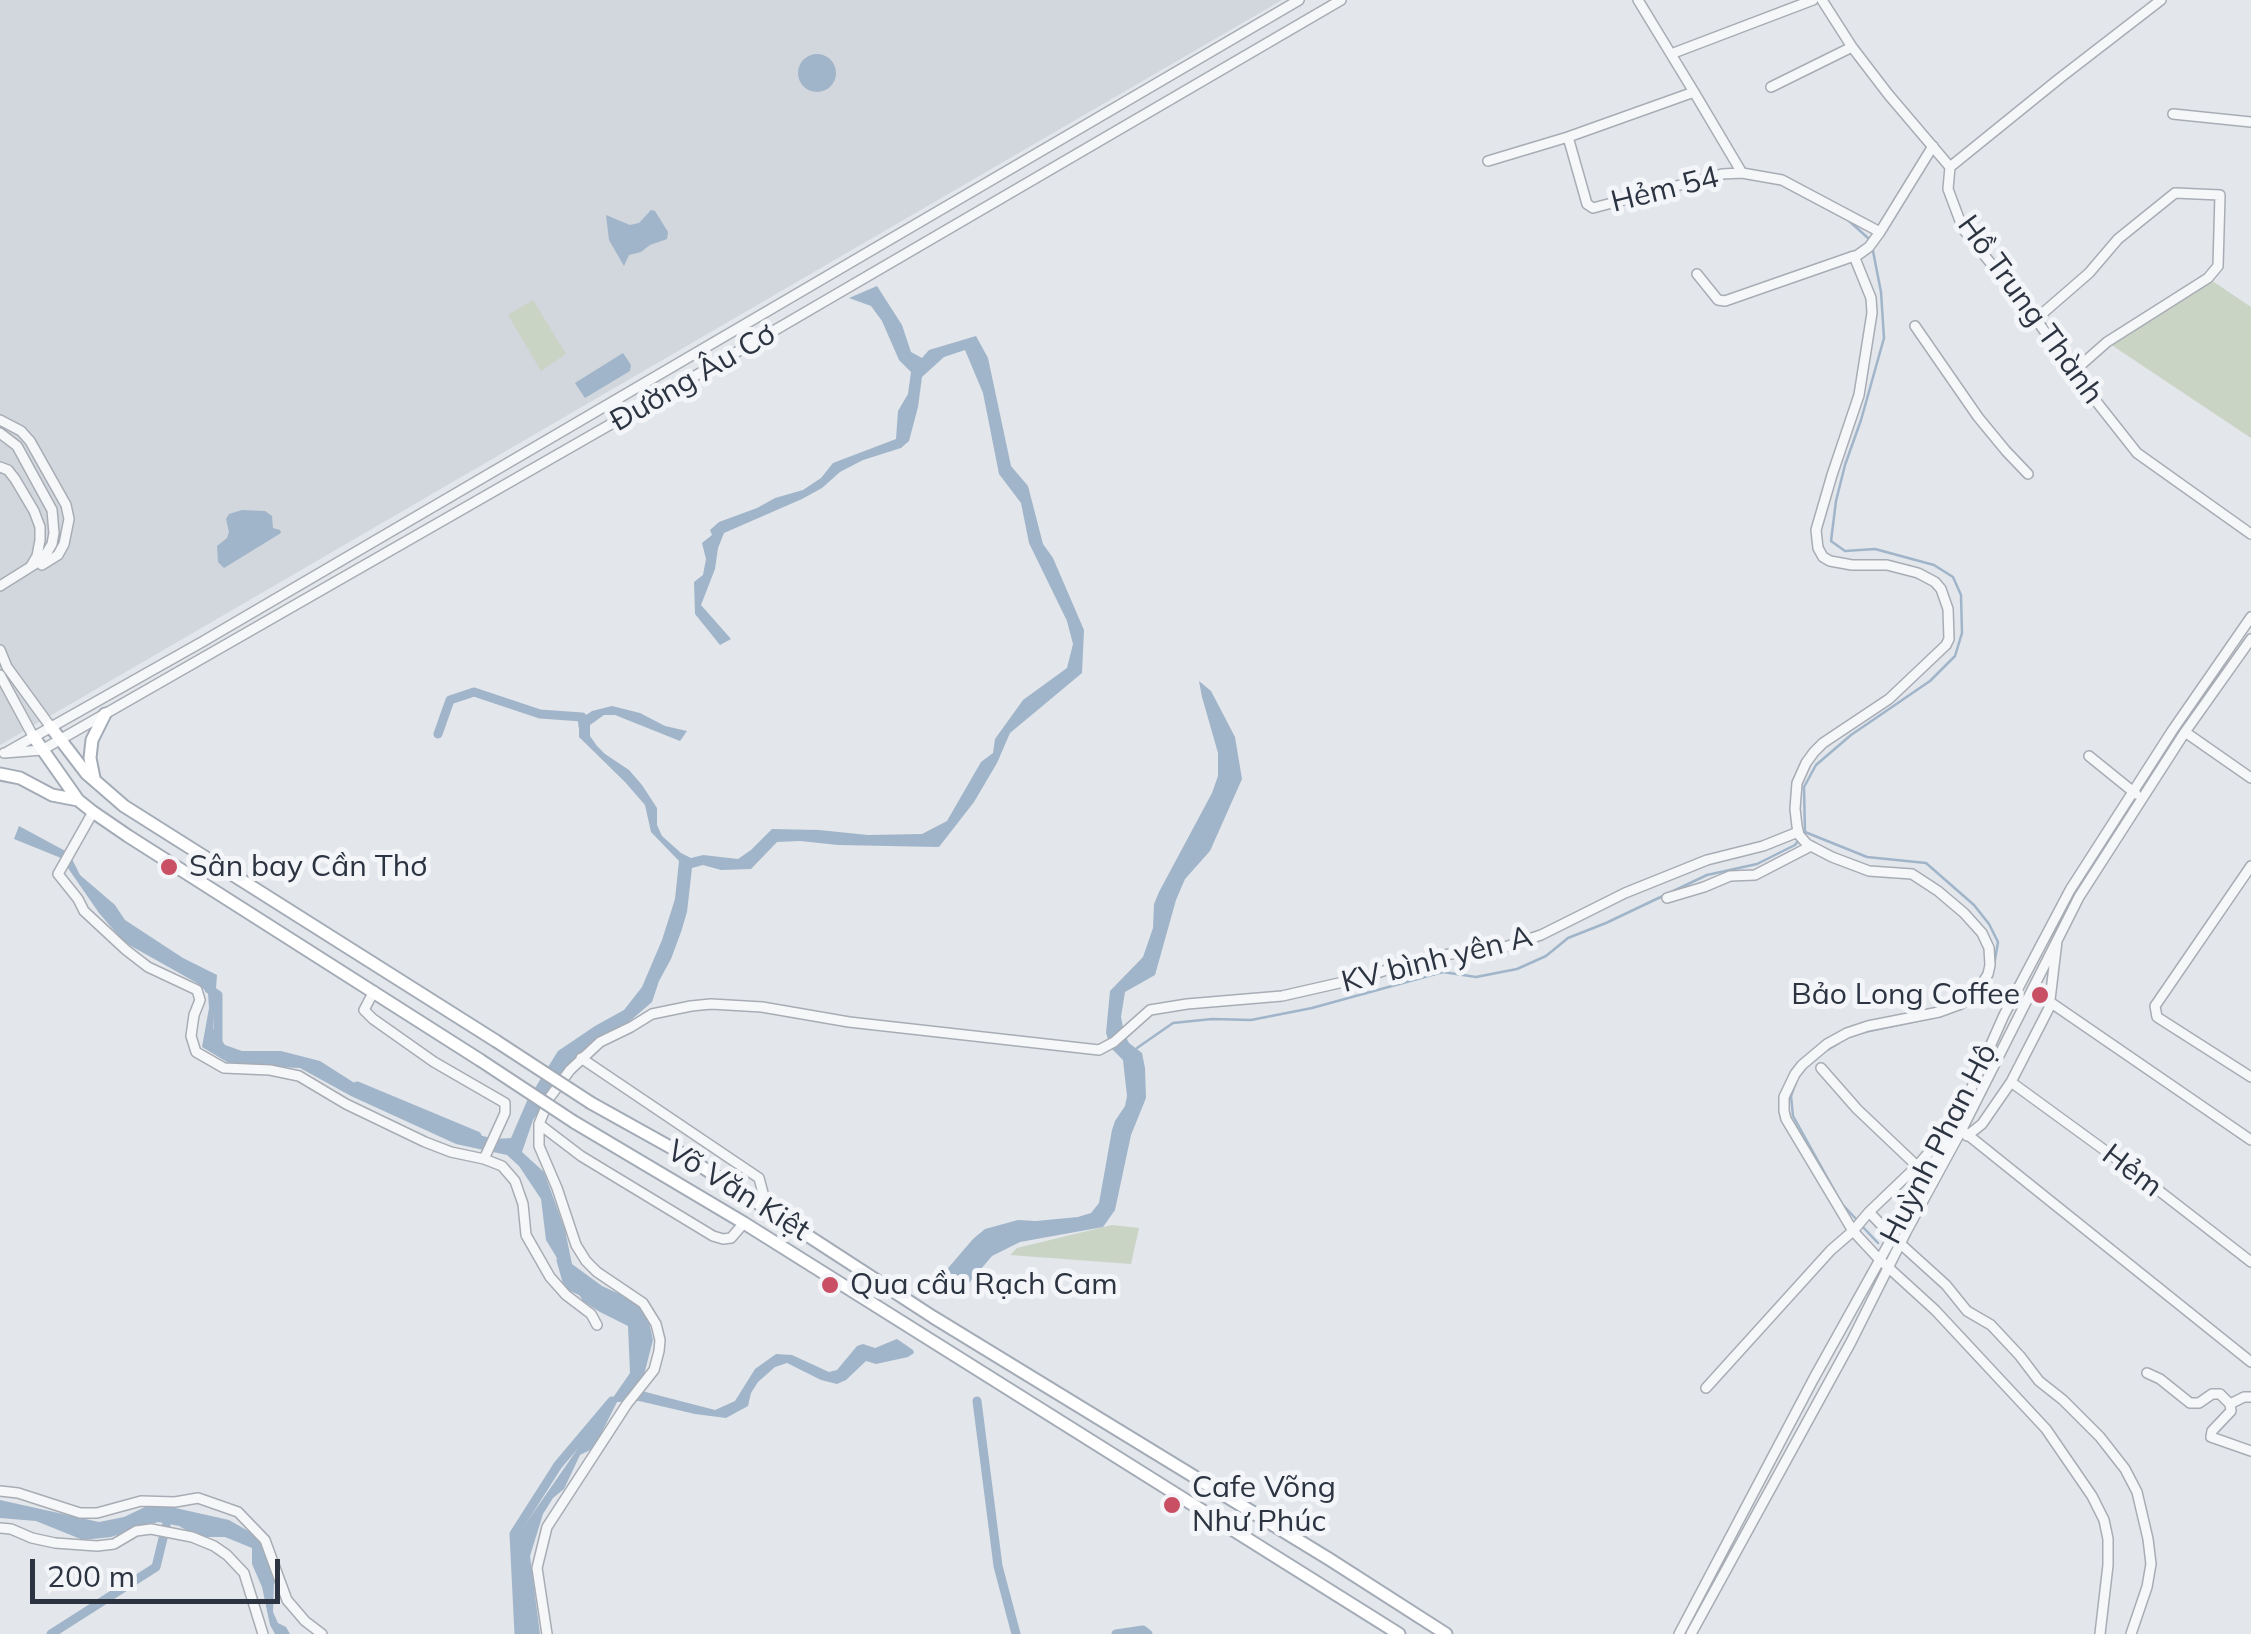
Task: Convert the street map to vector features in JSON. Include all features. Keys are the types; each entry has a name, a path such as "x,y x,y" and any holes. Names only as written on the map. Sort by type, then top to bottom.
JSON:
{"main road":[{"path":"99,786 92,776 90,750 94,732 105,714"},
{"name":"Võ Văn Kiệt","path":"50,726 99,786 124,806 591,1103 680,1152 933,1317 1446,1634"},
{"name":"Võ Văn Kiệt","path":"33,736 78,800 128,836 574,1122 744,1223 1399,1634"},
{"path":"0,774 20,778 52,795 78,800"},
{"path":"1085,1437 1099,1419"}],"street":[{"name":"Đường Âu Cơ","path":"2,754 202,642 1299,0"},
{"name":"Đường Âu Cơ","path":"42,750 770,334 1341,0"},
{"path":"1638,0 1742,172"},
{"path":"1670,54 1813,0"},
{"path":"1822,0 1852,47 1950,168 2161,0"},
{"path":"1771,87 1852,47"},
{"path":"1488,162 1694,92"},
{"path":"2173,114 2251,122"},
{"name":"Hẻm 54","path":"1568,137 1587,204 1593,208 1742,172 1782,180 1880,232"},
{"path":"1697,274 1718,300 1726,301 1855,257 1871,245 1933,146"},
{"name":"Hồ Trung Thành","path":"1950,168 1948,189 1963,229 2137,453 2251,534"},
{"path":"2036,319 2089,273 2118,239 2175,193 2220,195 2218,266 2208,278 2107,342 2073,372"},
{"path":"962,198 973,215"},
{"path":"1855,257 1872,298 1872,319 1859,395 1822,512 1816,536 1818,548 1830,561 1887,565 1930,578 1943,594 1950,630 1946,646 1888,699 1814,752 1797,784 1799,834 1809,845 1857,868 1920,878 1964,913 1982,933 1990,956 1988,974 1982,984 1961,1004 1838,1037 1802,1065 1788,1085 1786,1118 1854,1229 2046,1428 2092,1496 2108,1538 2100,1634"},
{"path":"1916,326 1952,382 2028,474"},
{"path":"0,420 21,431 30,442 66,505 69,519 58,555 46,565 30,568"},
{"path":"0,433 17,446 52,510 54,533 43,559 1,588"},
{"path":"0,467 15,479 40,527 37,556 30,568"},
{"name":"Huỳnh Phan Hộ","path":"1692,1634 1889,1268 1897,1241 1961,1130 2079,897 2172,730 2251,617"},
{"name":"Huỳnh Phan Hộ","path":"1961,1130 1980,1066 2079,875 2251,639"},
{"path":"202,642 209,655"},
{"path":"0,650 7,667 50,726"},
{"path":"0,675 33,736"},
{"path":"2185,732 2251,778"},
{"path":"2,754 42,750"},
{"path":"2089,756 2138,795"},
{"path":"93,812 58,874 84,911 107,934 148,967 197,990 200,1000 191,1036 196,1052 224,1068 300,1076 346,1104 425,1142 451,1152 485,1155 502,1166 514,1181 523,1204 526,1236 550,1277 598,1325"},
{"name":"KV bình yên A","path":"581,1058 600,1042 652,1014 710,1004 762,1007 848,1022 1089,1050 1106,1047 1146,1012 1157,1008 1282,996 1361,978 1411,960 1505,947 1541,935 1693,866 1799,834"},
{"path":"1667,898 1730,876 1755,875 1809,845"},
{"path":"2251,866 2155,1006 2157,1018 2251,1077"},
{"path":"313,954 326,934"},
{"path":"1706,1388 1831,1250 1917,1166 1961,1130 1982,1124 2012,1082 2049,1008 2058,938"},
{"path":"374,992 364,1010 373,1020 434,1062 504,1102 505,1113 485,1155"},
{"path":"2050,1002 2251,1140"},
{"path":"547,1634 537,1575 542,1538 658,1361 660,1340 656,1324 643,1303 597,1272 576,1245 539,1146 542,1112 581,1058 759,1178 762,1206"},
{"path":"1821,1068 1856,1109 1917,1166"},
{"name":"Hẻm","path":"2012,1082 2251,1262"},
{"path":"539,1124 581,1156 713,1236 730,1238 744,1223"},
{"name":"Huỳnh Phan Hộ","path":"1961,1130 2251,1362"},
{"path":"1868,1213 1946,1285 1967,1311 1991,1325 2039,1381 2100,1437 2125,1469 2136,1492 2152,1564 2130,1634"},
{"name":"Huỳnh Phan Hộ","path":"1679,1634 1879,1259 1897,1241"},
{"path":"2147,1373 2190,1403 2200,1403 2216,1393 2230,1404 2231,1411 2212,1431 2212,1437 2251,1451"},
{"path":"2230,1404 2251,1397"},
{"path":"0,1491 80,1513 97,1513 141,1502 198,1498 238,1512 265,1540 286,1600 322,1634"},
{"path":"0,1528 55,1543 97,1546 114,1544 136,1531 165,1531 214,1546 240,1566 263,1634"}],"shaded area":[{"path":"0,0 1282,0 0,745"}],"green space":[{"path":"2208,278 2251,307 2251,438 2107,342"},
{"path":"533,300 566,354 541,371 508,315"},
{"path":"1112,1225 1139,1228 1131,1264 1010,1255 1017,1248"}],"water":[{"path":"817,54 831,59 836,73 831,87 817,92 803,87 798,73 803,59"},
{"path":"651,210 668,232 667,239 629,255 624,266 609,240 606,215 630,225 639,223"},
{"path":"877,286 902,325 911,352 922,358 929,350 976,336 988,358 1011,466 1028,486 1043,544 1053,558 1084,630 1082,673 1010,733 974,802 939,847 777,842 751,869 721,870 703,865 692,868 687,912 652,1002 572,1064 533,1120 522,1152 544,1172 565,1230 572,1264 602,1286 637,1302 649,1322 653,1340 644,1375 634,1389 715,1410 735,1401 755,1369 776,1354 792,1355 829,1372 837,1370 863,1344 875,1348 897,1339 914,1353 876,1364 866,1361 837,1384 787,1363 775,1367 758,1382 748,1406 726,1418 639,1401 617,1402 594,1448 580,1455 564,1489 543,1514 530,1556 540,1634 523,1634 517,1559 511,1545 630,1373 628,1326 583,1301 546,1240 541,1199 507,1155 456,1144 300,1068 232,1065 202,1047 208,993 124,942 61,858 14,839 19,826 69,853 80,875 115,905 125,920 217,975 213,1028 225,1045 242,1051 281,1051 320,1061 378,1098 442,1126 495,1139 511,1138 527,1101 558,1051 624,1010 642,987 675,899 679,861 651,832 645,805 579,737 579,720 592,711 612,706 687,731 680,741 615,715 604,715 590,725 590,736 597,746 629,770 657,808 662,836 691,858 703,855 738,859 772,829 922,834 947,821 1023,700 1067,668 1073,644 1067,621 1029,543 1021,503 999,474 983,393 965,350 944,357 922,377 909,441 901,448 863,460 802,499 724,533 701,605 731,639 720,645 695,614 694,582 703,575 706,559 702,543 719,522 803,490 821,478 833,463 896,439 898,411 908,394 911,372 899,360 871,306 849,298"},
{"path":"623,353 631,365 630,371 585,398 575,383"},
{"path":"265,511 272,516 273,528 281,533 224,568 218,562 217,546 227,538 229,514"},
{"path":"1199,681 1211,691 1235,737 1242,779 1210,851 1185,879 1155,975 1125,992 1121,1017 1124,1033 1142,1053 1146,1098 1131,1135 1115,1210 1103,1227 1020,1242 992,1256 957,1297 951,1297 937,1290 937,1281 985,1229 1018,1220 1078,1217 1091,1213 1099,1203 1112,1130 1127,1096 1123,1060 1111,1048 1106,1033 1110,991 1143,957 1153,928 1154,904 1218,776 1218,753"},
{"path":"0,1500 99,1522 145,1507 171,1507 229,1520 257,1536 271,1557 273,1612 290,1634 275,1634 270,1625 262,1587 252,1564 252,1548 225,1537 198,1537 179,1526 158,1522 111,1537 83,1540 36,1521 0,1518"}],"waterway":[{"path":"1778,183 1848,220 1868,238"},
{"path":"1873,251 1884,338 1845,465 1831,541 1845,551 1875,549 1934,565 1953,577 1961,595 1962,633 1955,656 1930,681 1851,735 1816,765 1804,787 1805,832 1867,857 1926,863 1974,905 1989,924 1998,942 1993,971"},
{"path":"438,734 450,700 474,692 540,714 582,717 583,726"},
{"path":"1137,1048 1173,1023 1251,1020 1312,1008 1443,972 1476,977 1517,969 1546,956 1568,938 1707,875 1757,864 1798,841"},
{"path":"1981,993 1990,979"},
{"path":"209,989 218,995 218,1044"},
{"path":"1860,1033 1940,1016"},
{"path":"1824,1052 1839,1043"},
{"path":"1796,1082 1791,1096 1793,1116 1842,1204 1857,1220"},
{"path":"357,1086 477,1136"},
{"path":"1862,1226 1878,1243"},
{"path":"561,1260 568,1285 585,1293"},
{"path":"519,1634 514,1534 558,1465 612,1401"},
{"path":"977,1401 998,1566 1016,1634"},
{"path":"51,1634 156,1567 166,1526"},
{"path":"1116,1634 1143,1630 1148,1634"}],"place":[{"name":"Sân bay Cần Thơ","path":"169,867"},
{"name":"Bảo Long Coffee","path":"2040,995"},
{"name":"Qua cầu Rạch Cam","path":"830,1285"},
{"name":"Cafe Võng Như Phúc","path":"1172,1505"}]}
